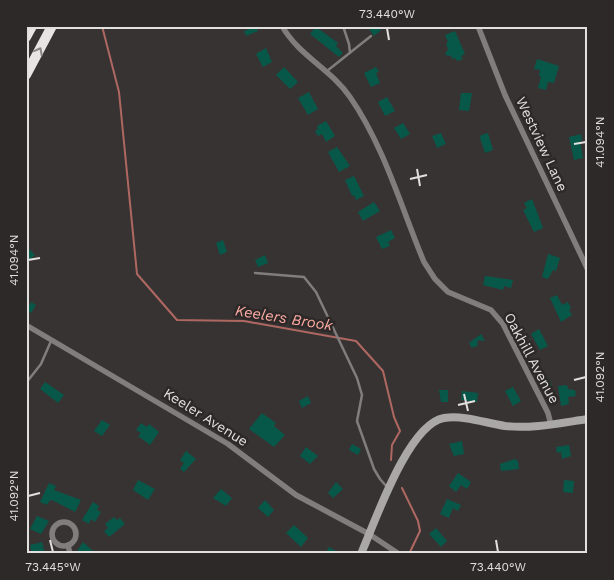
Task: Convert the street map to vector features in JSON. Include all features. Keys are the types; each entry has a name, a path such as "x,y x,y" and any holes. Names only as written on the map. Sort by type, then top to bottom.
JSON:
{"highway":[{"path":"26,37 32,26"},
{"path":"26,75 52,26"}],"main road":[{"path":"361,554 388,488 422,432 438,420 460,418 505,426 551,425 588,419"}],"street":[{"name":"Oakhill Avenue","path":"282,26 298,50 326,71 350,97 372,135 424,262 435,279 448,292 491,310 503,324 548,413 551,425"},
{"name":"Westview Lane","path":"478,26 505,95 588,270"},
{"name":"Keeler Avenue","path":"26,325 228,444 296,495 370,534 399,554"},
{"path":"67,522 74,527 75,539 68,545 60,544 53,539 53,530 58,524 67,522"},
{"path":"68,545 70,554"}],"lane":[{"path":"343,26 350,53"},
{"path":"326,71 372,36"},
{"path":"255,273 304,277 316,292 357,378 362,395 357,421 362,439 380,479 388,488"},
{"path":"26,383 41,364 52,340"}],"building":[{"path":"246,26 256,26 258,31 246,36 244,31 248,30"},
{"path":"367,26 378,26 381,30 374,36"},
{"path":"316,27 338,43 336,46 343,53 339,57 310,34"},
{"path":"455,31 465,54 461,56 463,59 457,61 455,58 452,59 451,56 445,55 448,49 446,44 448,42 445,35"},
{"path":"266,48 272,62 263,67 256,54"},
{"path":"537,59 559,66 554,83 548,82 546,90 538,88 541,77 539,76 540,70 534,69"},
{"path":"284,67 298,82 290,89 276,75"},
{"path":"376,67 379,72 376,73 380,83 371,87 364,73"},
{"path":"309,92 318,109 308,115 298,98"},
{"path":"461,93 472,93 469,111 459,110"},
{"path":"387,97 395,111 385,116 378,102"},
{"path":"326,121 335,136 326,142 322,134 318,136 315,131 318,129 317,126"},
{"path":"403,123 410,134 401,139 394,128"},
{"path":"441,133 446,144 437,148 432,136"},
{"path":"488,133 493,150 485,153 480,138 481,135"},
{"path":"581,134 582,140 580,141 583,158 574,160 569,137"},
{"path":"337,147 350,166 339,172 328,152"},
{"path":"354,176 364,196 356,200 354,195 352,196 345,180"},
{"path":"532,199 543,228 534,232 523,210 527,208 524,203"},
{"path":"374,202 380,211 363,221 358,212"},
{"path":"391,230 395,238 388,242 390,246 382,249 376,237"},
{"path":"223,240 227,252 220,255 216,243"},
{"path":"26,246 35,255 26,263"},
{"path":"548,254 560,258 556,271 553,270 548,279 542,277"},
{"path":"265,255 268,263 258,267 255,260"},
{"path":"485,276 513,280 511,288 504,286 503,290 483,285"},
{"path":"557,295 562,305 568,302 571,308 569,310 572,315 561,322 550,298"},
{"path":"31,302 36,305 31,313 26,310 26,303 30,305"},
{"path":"539,329 548,346 540,350 531,334"},
{"path":"481,334 485,341 478,340 477,348 476,346 472,348 469,343"},
{"path":"547,377 552,385 546,388 541,380"},
{"path":"45,382 64,395 58,403 40,389"},
{"path":"567,385 568,389 575,390 576,396 568,397 569,404 561,406 558,386"},
{"path":"513,387 521,401 513,406 505,391"},
{"path":"439,390 448,390 448,402 441,402"},
{"path":"462,391 478,393 477,402 461,400"},
{"path":"308,396 311,403 302,408 299,401"},
{"path":"262,413 276,423 274,426 285,435 274,447 249,429"},
{"path":"102,420 110,425 102,436 94,431"},
{"path":"141,423 147,427 149,424 159,432 150,445 138,436 141,433 136,430"},
{"path":"462,441 464,454 454,456 449,444"},
{"path":"352,444 361,449 358,455 349,450"},
{"path":"569,445 571,456 562,459 561,452 557,453 556,447"},
{"path":"306,447 318,456 310,464 300,456"},
{"path":"186,451 196,459 184,472 180,469 184,463 180,460"},
{"path":"515,459 518,461 519,469 501,471 500,464"},
{"path":"458,473 471,482 467,489 461,485 456,492 449,486"},
{"path":"138,480 155,489 148,500 133,490"},
{"path":"564,480 574,481 573,493 563,492"},
{"path":"336,482 343,489 333,498 328,493"},
{"path":"49,483 56,486 54,490 81,500 75,512 54,501 50,500 47,505 40,502"},
{"path":"221,489 232,498 226,506 213,498"},
{"path":"447,499 461,505 458,511 453,508 449,518 440,514"},
{"path":"265,500 274,510 268,517 258,508"},
{"path":"93,502 99,506 97,510 101,512 95,522 91,519 89,524 82,520"},
{"path":"37,516 49,521 41,534 30,529"},
{"path":"114,517 117,520 120,518 125,524 109,537 104,531 108,528 105,524"},
{"path":"294,525 308,538 301,547 286,533"},
{"path":"436,528 447,541 441,547 429,534"},
{"path":"42,542 45,554 32,554 30,545"},
{"path":"83,542 93,551 90,554 81,554 77,551"},
{"path":"329,547 341,554 325,554"}],"waterway":[{"name":"Keelers Brook","path":"102,26 119,92 137,274 177,320 244,321 356,341 383,371 394,417 400,431 392,445 391,460"},
{"name":"Keelers Brook","path":"402,488 418,521 420,531 409,554"}]}
